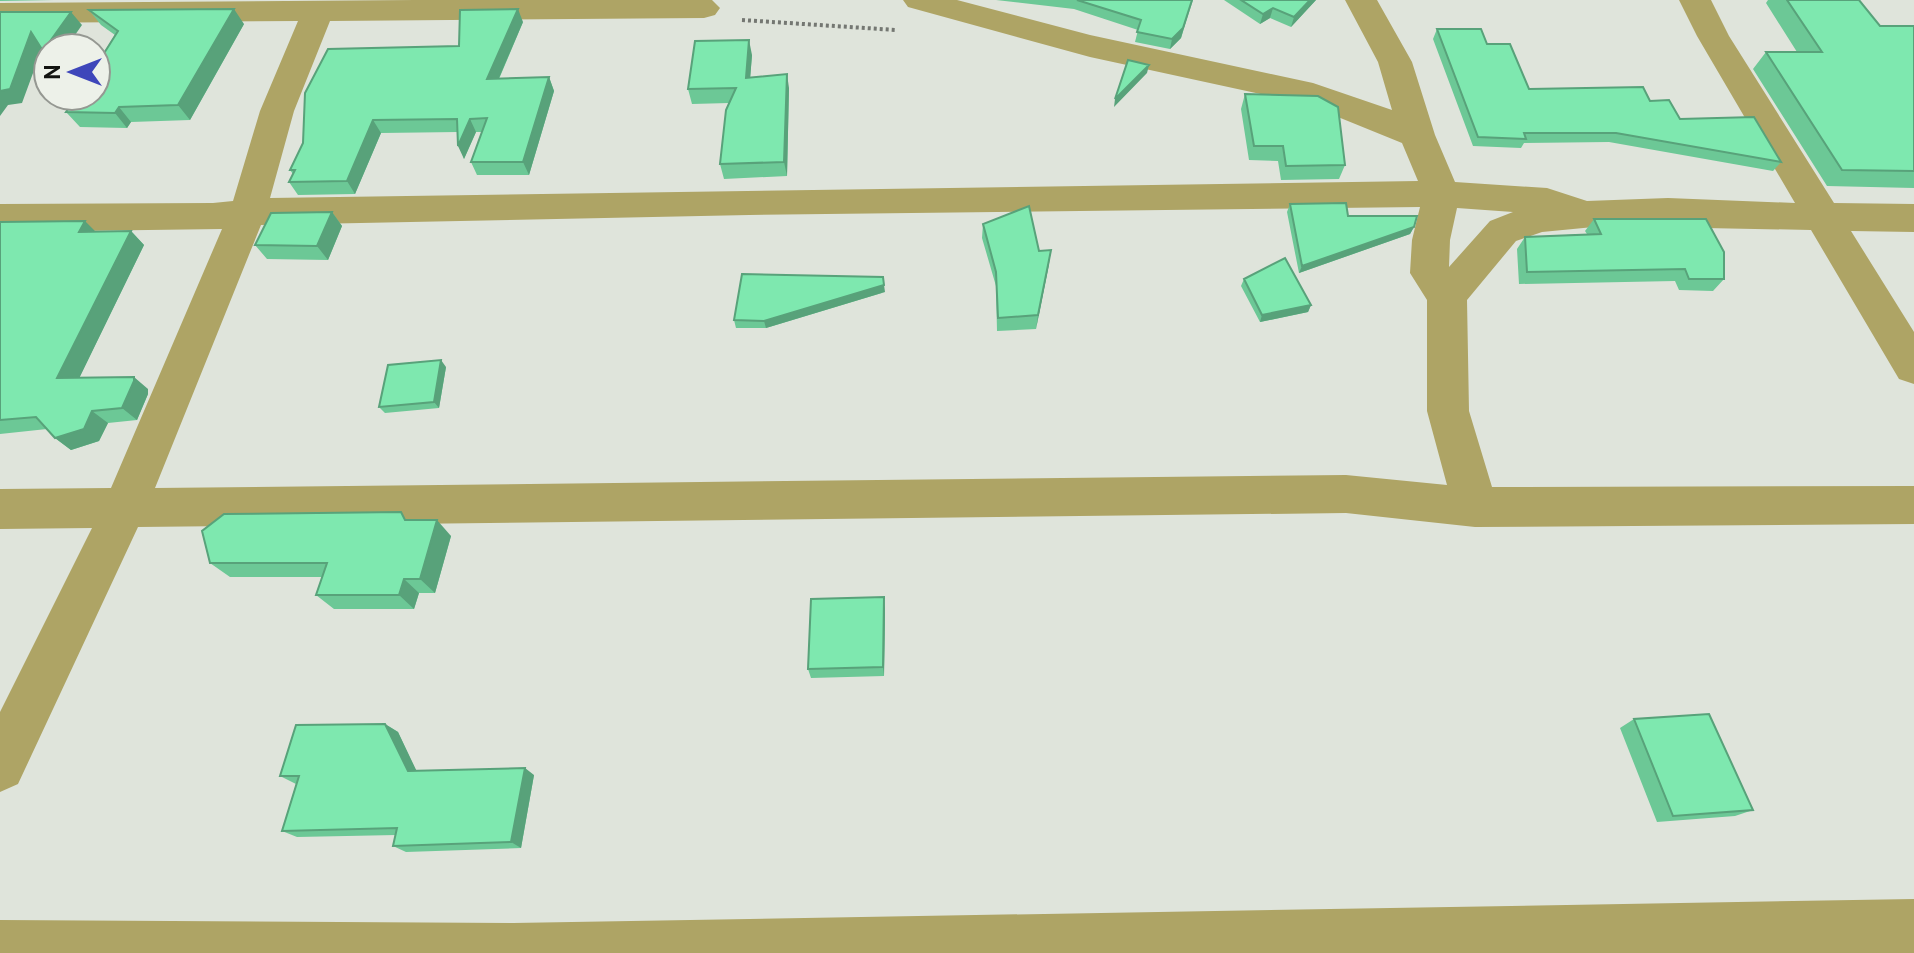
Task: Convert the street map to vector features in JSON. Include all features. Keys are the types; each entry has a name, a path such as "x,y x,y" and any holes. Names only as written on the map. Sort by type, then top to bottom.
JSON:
{"street":[{"path":"919,0 1090,46 1313,94 1368,113 1417,135"},
{"path":"1361,0 1395,62 1417,135 1431,161 1442,194 1431,240 1429,273 1447,297 1448,411 1475,507"},
{"path":"1695,0 1713,36 1914,367"},
{"path":"0,13 704,8"},
{"path":"0,766 124,509 248,212 277,111 318,11"},
{"path":"0,218 213,217 248,212 749,202 1442,194 1547,201 1591,216"},
{"path":"1447,297 1504,230 1544,218 1683,210 1712,215 1914,218"},
{"path":"0,509 1346,494 1475,507 1914,505"},
{"path":"15,950 513,952 1914,927"}],"building":[{"path":"1077,0 1192,0 1183,28 1172,39 1137,32 1141,20"},
{"path":"1241,0 1310,0 1294,17 1273,8 1263,14"},
{"path":"1787,0 1859,0 1880,26 1914,26 1914,171 1842,170 1766,52 1822,52"},
{"path":"234,9 178,105 119,107 115,113 66,112 112,112 112,41 118,31 89,10"},
{"path":"518,9 487,79 549,77 523,162 471,162 487,118 470,119 458,146 457,119 373,120 347,181 289,182 295,170 290,170 303,143 305,93 328,49 459,46 460,10"},
{"path":"0,12 71,12 57,32 31,32 10,89 0,91"},
{"path":"1437,29 1481,29 1487,44 1510,44 1529,89 1643,87 1650,101 1669,100 1680,119 1754,117 1781,162 1616,133 1524,133 1526,139 1478,137"},
{"path":"749,40 746,78 787,74 784,162 720,164 726,110 736,88 688,89 695,41"},
{"path":"1128,60 1149,65 1115,99"},
{"path":"1245,94 1318,96 1338,107 1345,165 1286,166 1283,146 1254,146"},
{"path":"1346,203 1348,216 1417,216 1414,227 1302,266 1290,204"},
{"path":"1029,206 1039,251 1051,250 1038,315 998,318 996,272 983,224"},
{"path":"332,212 317,246 255,245 271,213"},
{"path":"1594,219 1706,219 1724,252 1724,279 1689,279 1685,269 1527,272 1525,237 1601,234"},
{"path":"85,221 79,232 131,231 57,378 134,377 134,381 122,408 92,411 84,429 55,438 36,417 0,420 0,222"},
{"path":"1285,258 1311,305 1262,315 1244,279"},
{"path":"742,274 883,277 884,285 764,321 734,320"},
{"path":"441,360 434,402 379,407 388,365"},
{"path":"401,512 405,520 437,520 420,579 404,579 399,595 316,595 327,563 210,563 202,531 224,514"},
{"path":"884,597 883,667 808,669 811,599"},
{"path":"1709,714 1753,810 1673,816 1634,719"},
{"path":"385,724 408,771 525,768 511,842 393,846 397,828 282,831 299,776 280,776 296,725"}]}
